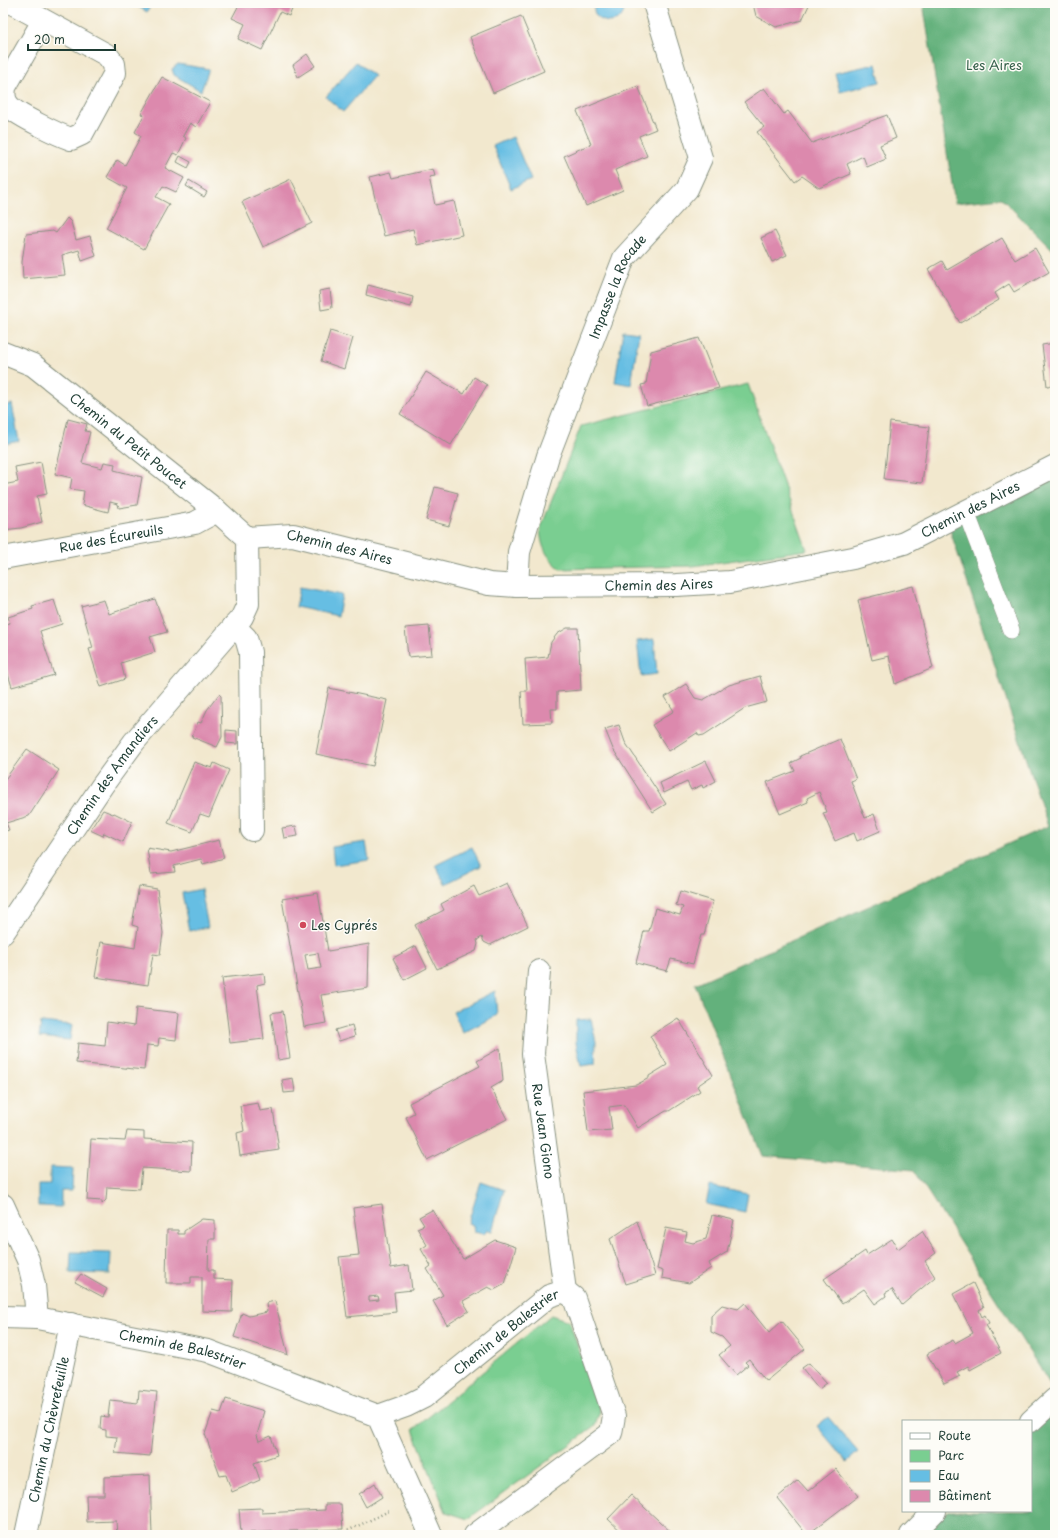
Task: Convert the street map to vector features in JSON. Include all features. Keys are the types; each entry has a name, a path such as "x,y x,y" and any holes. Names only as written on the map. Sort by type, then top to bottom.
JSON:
{"street":[{"path":"12,3 107,55 114,64 116,73 82,134 71,139 60,136 10,107 4,98 5,87 43,20"},
{"name":"Impasse la Rocade","path":"517,586 519,552 548,456 624,258 687,189 701,158 654,3"},
{"name":"Chemin du Petit Poucet","path":"3,353 34,365 217,511 247,538"},
{"name":"Chemin des Aires","path":"247,538 293,535 488,584 517,586 676,585 730,582 853,558 904,543 1055,466"},
{"name":"Rue des Écureuils","path":"3,558 195,523 217,511"},
{"name":"Chemin des Amandiers","path":"3,933 102,786 134,742 242,617 248,604 247,538"},
{"path":"234,626 246,638 250,652 252,830"},
{"name":"Rue Jean Giono","path":"539,971 533,1054 565,1291"},
{"path":"3,1205 28,1260 34,1285 36,1318"},
{"name":"Chemin de Balestrier","path":"3,1317 36,1318 208,1352 378,1416 406,1406 424,1397 549,1296 565,1291 574,1298 614,1416 611,1433 475,1535"},
{"name":"Chemin du Chèvrefeuille","path":"26,1535 71,1324"},
{"path":"1032,1420 1055,1399"},
{"path":"378,1416 431,1535"},
{"path":"911,1535 934,1512"}],"lane":[{"path":"966,512 1011,630"}],"path":[{"path":"325,1535 339,1534 415,1498"}],"green space":[{"name":"Les Aires","path":"923,3 1055,3 1055,252 1001,198 955,203"},
{"path":"748,384 807,550 693,566 560,569 551,560 542,543 540,530 581,426"},
{"path":"1055,469 1055,1392 914,1170 763,1156 695,984 1048,826 947,521"},
{"path":"551,1315 569,1321 600,1411 594,1427 468,1519 446,1512 413,1430"},
{"path":"1055,1410 1055,1535 921,1535 946,1512 1032,1512 1032,1431"}],"water":[{"path":"132,3 152,3 147,12"},
{"path":"595,3 624,3 624,12 620,18 608,22 597,16 594,10"},
{"path":"356,62 374,76 343,112 326,97"},
{"path":"178,64 209,69 201,91 174,75 172,69"},
{"path":"876,64 880,82 840,92 835,73"},
{"path":"513,137 531,180 511,189 493,146"},
{"path":"623,331 639,333 631,385 615,382"},
{"path":"12,404 19,441 5,444 3,431 3,406"},
{"path":"300,587 342,595 338,616 296,607"},
{"path":"654,639 657,674 641,676 637,641"},
{"path":"366,842 369,860 334,865 332,847"},
{"path":"472,847 481,866 445,884 436,865"},
{"path":"201,889 208,927 189,931 182,893"},
{"path":"495,991 497,1015 463,1033 453,1012"},
{"path":"591,1019 596,1042 595,1064 581,1066 576,1043 576,1020"},
{"path":"41,1022 72,1025 70,1040 39,1037"},
{"path":"50,1167 73,1168 72,1191 61,1191 61,1207 38,1206 38,1184 50,1184"},
{"path":"481,1182 504,1190 492,1231 488,1230 484,1234 474,1232 473,1225 468,1223"},
{"path":"710,1186 748,1194 745,1212 706,1204"},
{"path":"71,1252 111,1253 110,1274 70,1273"},
{"path":"828,1417 858,1452 847,1462 817,1426"}],"building":[{"path":"240,3 295,3 289,16 280,12 262,50 238,39 245,24 232,18"},
{"path":"751,3 810,3 802,20 776,27 756,16 753,4"},
{"path":"521,16 544,71 493,93 470,37"},
{"path":"307,54 315,66 298,77 293,65"},
{"path":"162,77 210,102 196,127 190,123 183,136 186,138 178,155 173,153 165,168 184,178 176,192 163,186 156,197 169,204 144,249 106,228 127,188 107,177 117,160 125,165 141,136 135,132 144,115 141,114"},
{"path":"638,86 656,129 639,136 647,156 615,170 623,190 586,206 564,156 591,144 577,111"},
{"path":"764,88 784,114 788,111 812,143 887,115 896,138 880,145 886,159 867,167 863,156 847,164 851,174 819,188 802,176 795,181 757,132 764,127 744,102"},
{"path":"180,156 191,162 188,168 177,162"},
{"path":"433,169 435,176 429,177 435,205 454,201 462,235 417,245 413,229 384,236 370,177 391,172 393,178"},
{"path":"291,179 312,223 263,247 242,202"},
{"path":"189,181 207,192 204,197 186,186"},
{"path":"67,218 71,222 76,240 90,236 96,256 82,261 79,250 62,255 65,275 23,279 22,262 26,234 53,231 56,233"},
{"path":"775,231 787,255 772,262 761,238"},
{"path":"1002,238 1015,260 1035,248 1049,272 1014,292 1009,284 995,293 999,300 960,323 928,269 942,261 947,270"},
{"path":"368,285 413,297 411,307 366,295"},
{"path":"330,289 332,308 321,310 319,291"},
{"path":"330,331 353,338 344,369 321,361"},
{"path":"699,338 719,388 647,406 641,385 646,384 651,351"},
{"path":"1055,343 1055,385 1047,386 1042,345"},
{"path":"426,372 464,394 474,377 487,385 451,445 400,414"},
{"path":"68,419 87,424 85,431 90,432 82,463 102,468 104,462 115,464 114,470 142,477 137,505 119,508 118,504 110,502 108,512 82,505 84,491 70,489 72,478 55,474"},
{"path":"890,422 929,427 922,483 884,479"},
{"path":"41,462 47,494 37,496 42,522 21,528 3,530 3,485 18,482 15,467"},
{"path":"435,487 458,493 449,526 426,520"},
{"path":"913,586 933,668 895,684 889,656 872,660 858,600"},
{"path":"155,599 167,632 150,637 155,652 121,663 125,679 101,687 89,649 93,648 81,606 104,600 109,614"},
{"path":"54,600 62,624 40,631 54,675 12,687 3,658 3,625 10,623 8,617 33,609 32,606"},
{"path":"429,626 432,655 408,657 405,628"},
{"path":"567,628 578,628 581,690 557,692 557,709 551,709 552,723 523,724 521,691 527,691 525,659 548,657 551,642 557,634"},
{"path":"760,676 767,702 745,708 704,735 699,736 697,733 669,751 652,725 674,711 665,697 686,684 695,698 703,700 729,685"},
{"path":"329,688 387,700 373,766 316,754"},
{"path":"219,694 221,696 222,737 217,747 192,737 198,722 201,723 207,710"},
{"path":"619,725 625,742 666,804 653,812 613,749 605,729"},
{"path":"226,730 237,731 237,744 226,743"},
{"path":"840,739 856,779 851,781 865,818 874,814 880,831 857,841 854,833 835,841 823,813 827,812 819,792 807,798 808,802 780,814 767,782 795,771 791,763 801,758 800,756"},
{"path":"27,749 59,770 29,816 6,823 9,830 3,832 3,782"},
{"path":"706,761 716,781 703,788 702,785 691,790 687,782 664,793 660,783"},
{"path":"194,762 212,768 214,763 229,770 209,817 200,814 192,832 168,823"},
{"path":"103,810 113,814 114,813 132,822 123,842 104,833 103,836 90,830"},
{"path":"296,826 298,836 284,838 282,828"},
{"path":"219,840 224,858 203,864 201,859 174,866 175,872 151,874 147,848 171,852"},
{"path":"507,883 528,926 490,945 484,942 482,937 477,940 478,944 476,951 437,969 415,925 444,910 441,904 474,886 479,896"},
{"path":"139,886 157,889 163,933 160,955 153,954 148,985 95,977 101,942 135,948 138,927 132,925"},
{"path":"680,891 713,901 704,935 701,935 693,964 671,959 667,971 636,963 644,931 649,931 655,908 680,915 683,907 676,905"},
{"path":"318,893 328,951 369,944 368,988 321,995 326,1023 304,1027 282,899","holes":["318,953 321,968 308,970 305,955"]},
{"path":"416,946 427,968 404,980 393,958"},
{"path":"264,973 265,983 257,985 264,1039 230,1043 222,978"},
{"path":"136,1008 179,1013 176,1040 159,1038 158,1046 147,1045 144,1070 76,1063 78,1043 105,1046 107,1022 134,1026"},
{"path":"283,1011 290,1058 278,1060 271,1013"},
{"path":"678,1018 713,1075 697,1086 700,1091 669,1111 666,1111 638,1128 624,1105 609,1107 612,1130 588,1132 583,1091 636,1085 667,1065 650,1036"},
{"path":"352,1025 355,1036 339,1041 335,1030"},
{"path":"500,1048 503,1081 491,1088 507,1119 427,1160 406,1117 414,1113 409,1103 480,1066 477,1061"},
{"path":"293,1078 295,1092 284,1093 282,1080"},
{"path":"258,1103 260,1111 273,1109 279,1150 240,1156 237,1133 244,1131 240,1106"},
{"path":"127,1131 144,1132 144,1139 192,1142 191,1171 142,1168 140,1189 107,1187 106,1200 102,1204 102,1201 87,1200 91,1139 125,1141"},
{"path":"382,1204 391,1268 409,1265 412,1290 394,1292 396,1312 347,1317 339,1257 359,1255 353,1208","holes":["378,1296 379,1300 369,1301 369,1297"]},
{"path":"432,1210 463,1259 495,1240 516,1247 505,1284 494,1290 488,1287 463,1301 469,1311 447,1325 433,1301 443,1295 427,1269 431,1266 421,1249 427,1245 417,1228 424,1225 419,1217"},
{"path":"712,1215 734,1220 727,1252 709,1263 711,1268 689,1283 662,1278 663,1271 657,1269 666,1228 687,1232 685,1241 693,1243 706,1239"},
{"path":"202,1219 215,1220 215,1239 209,1239 208,1270 214,1270 214,1279 233,1280 232,1312 202,1311 202,1277 191,1277 191,1283 166,1283 167,1230 178,1230 178,1234 184,1234 184,1231"},
{"path":"637,1221 655,1275 626,1284 610,1239"},
{"path":"922,1231 936,1253 925,1261 935,1277 902,1305 892,1289 885,1293 886,1296 875,1304 864,1289 842,1304 824,1279 865,1251 867,1255 892,1239 898,1249"},
{"path":"81,1274 107,1289 103,1297 75,1282"},
{"path":"973,1283 984,1307 979,1310 982,1317 985,1315 989,1323 986,1325 1001,1353 970,1370 968,1366 957,1372 960,1376 944,1384 927,1354 953,1340 955,1343 973,1333 953,1294"},
{"path":"275,1301 288,1355 234,1337 242,1313 249,1316 267,1312 266,1303"},
{"path":"745,1303 769,1333 782,1321 805,1349 766,1381 749,1359 745,1362 748,1365 736,1375 719,1355 730,1346 722,1337 711,1332 711,1315 722,1305 738,1309"},
{"path":"809,1363 827,1383 819,1389 802,1368"},
{"path":"139,1390 157,1392 150,1456 115,1453 117,1437 106,1436 106,1430 100,1429 101,1416 108,1417 110,1400 138,1403"},
{"path":"226,1399 264,1411 257,1435 259,1441 271,1436 277,1455 254,1463 260,1480 232,1492 226,1475 220,1476 205,1434 213,1411 221,1413"},
{"path":"836,1469 858,1496 807,1535 777,1498 798,1480 808,1491"},
{"path":"150,1475 152,1535 117,1535 116,1521 87,1522 86,1495 104,1495 104,1477"},
{"path":"375,1483 382,1497 366,1507 359,1494"},
{"path":"631,1495 672,1533 670,1535 625,1535 608,1519"},
{"path":"325,1504 341,1504 343,1529 241,1533 239,1509 262,1508 262,1513 325,1510"}],"place":[{"name":"Les Cyprés","path":"303,925"}]}
